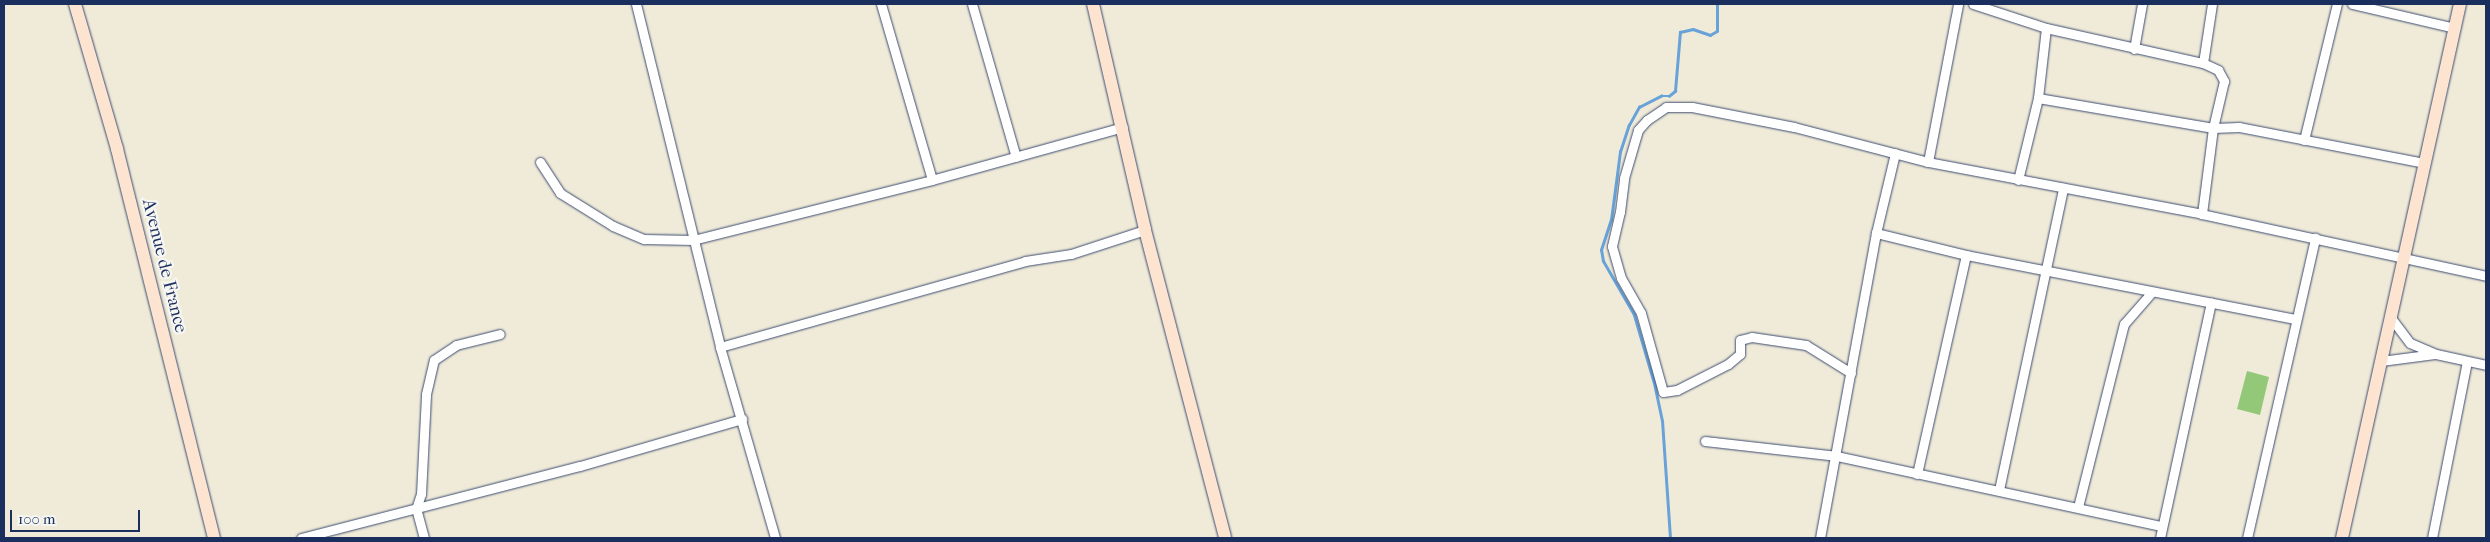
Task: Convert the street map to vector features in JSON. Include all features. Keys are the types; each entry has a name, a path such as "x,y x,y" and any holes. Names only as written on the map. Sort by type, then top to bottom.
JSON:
{"street":[{"name":"Avenue de France","path":"75,4 117,150 214,538"},
{"path":"636,4 720,348 775,538"},
{"path":"881,4 932,180"},
{"path":"972,4 1016,157"},
{"path":"1093,4 1123,127 1145,230 1225,538"},
{"path":"1928,162 1958,4"},
{"path":"1973,4 2046,28 2203,63 2218,70 2224,81 2213,128 2202,214"},
{"path":"2134,49 2142,4"},
{"path":"2203,63 2212,4"},
{"path":"2304,140 2337,4"},
{"path":"2352,4 2455,28"},
{"path":"2342,538 2460,4"},
{"path":"2018,180 2038,98 2046,28"},
{"path":"2038,98 2213,128 2239,128 2425,163"},
{"path":"1851,373 1806,345 1752,337 1740,340 1740,354 1728,364 1677,390 1663,392 1641,313 1621,278 1612,249 1624,178 1642,124 1673,105 1794,127 1928,162 2202,214 2486,276"},
{"path":"540,162 560,193 613,226 644,239 693,240 932,180 1123,127"},
{"path":"1820,538 1876,233 1895,153"},
{"path":"1999,490 2044,270 2063,188"},
{"path":"720,348 1025,261 1067,256 1145,230"},
{"path":"1876,233 1966,255 2296,319"},
{"path":"2247,538 2315,238"},
{"path":"1917,474 1966,255"},
{"path":"2078,507 2124,324 2152,292"},
{"path":"2160,538 2211,302"},
{"path":"2391,318 2404,338 2436,354 2486,365"},
{"path":"424,538 416,510 422,480 426,394 434,360 456,345 500,334"},
{"path":"2381,361 2436,354"},
{"path":"2432,538 2467,362"},
{"path":"301,538 313,537 416,510 742,419"},
{"path":"1705,441 1836,456 2162,526"}],"green space":[{"path":"2247,371 2269,377 2260,415 2237,409"}],"waterway":[{"path":"1670,538 1662,421 1655,387 1634,315 1603,261 1601,250 1611,220 1620,152 1629,125 1639,107 1661,96 1669,96 1675,91 1680,32 1693,29 1710,35 1717,31 1717,4"}]}
